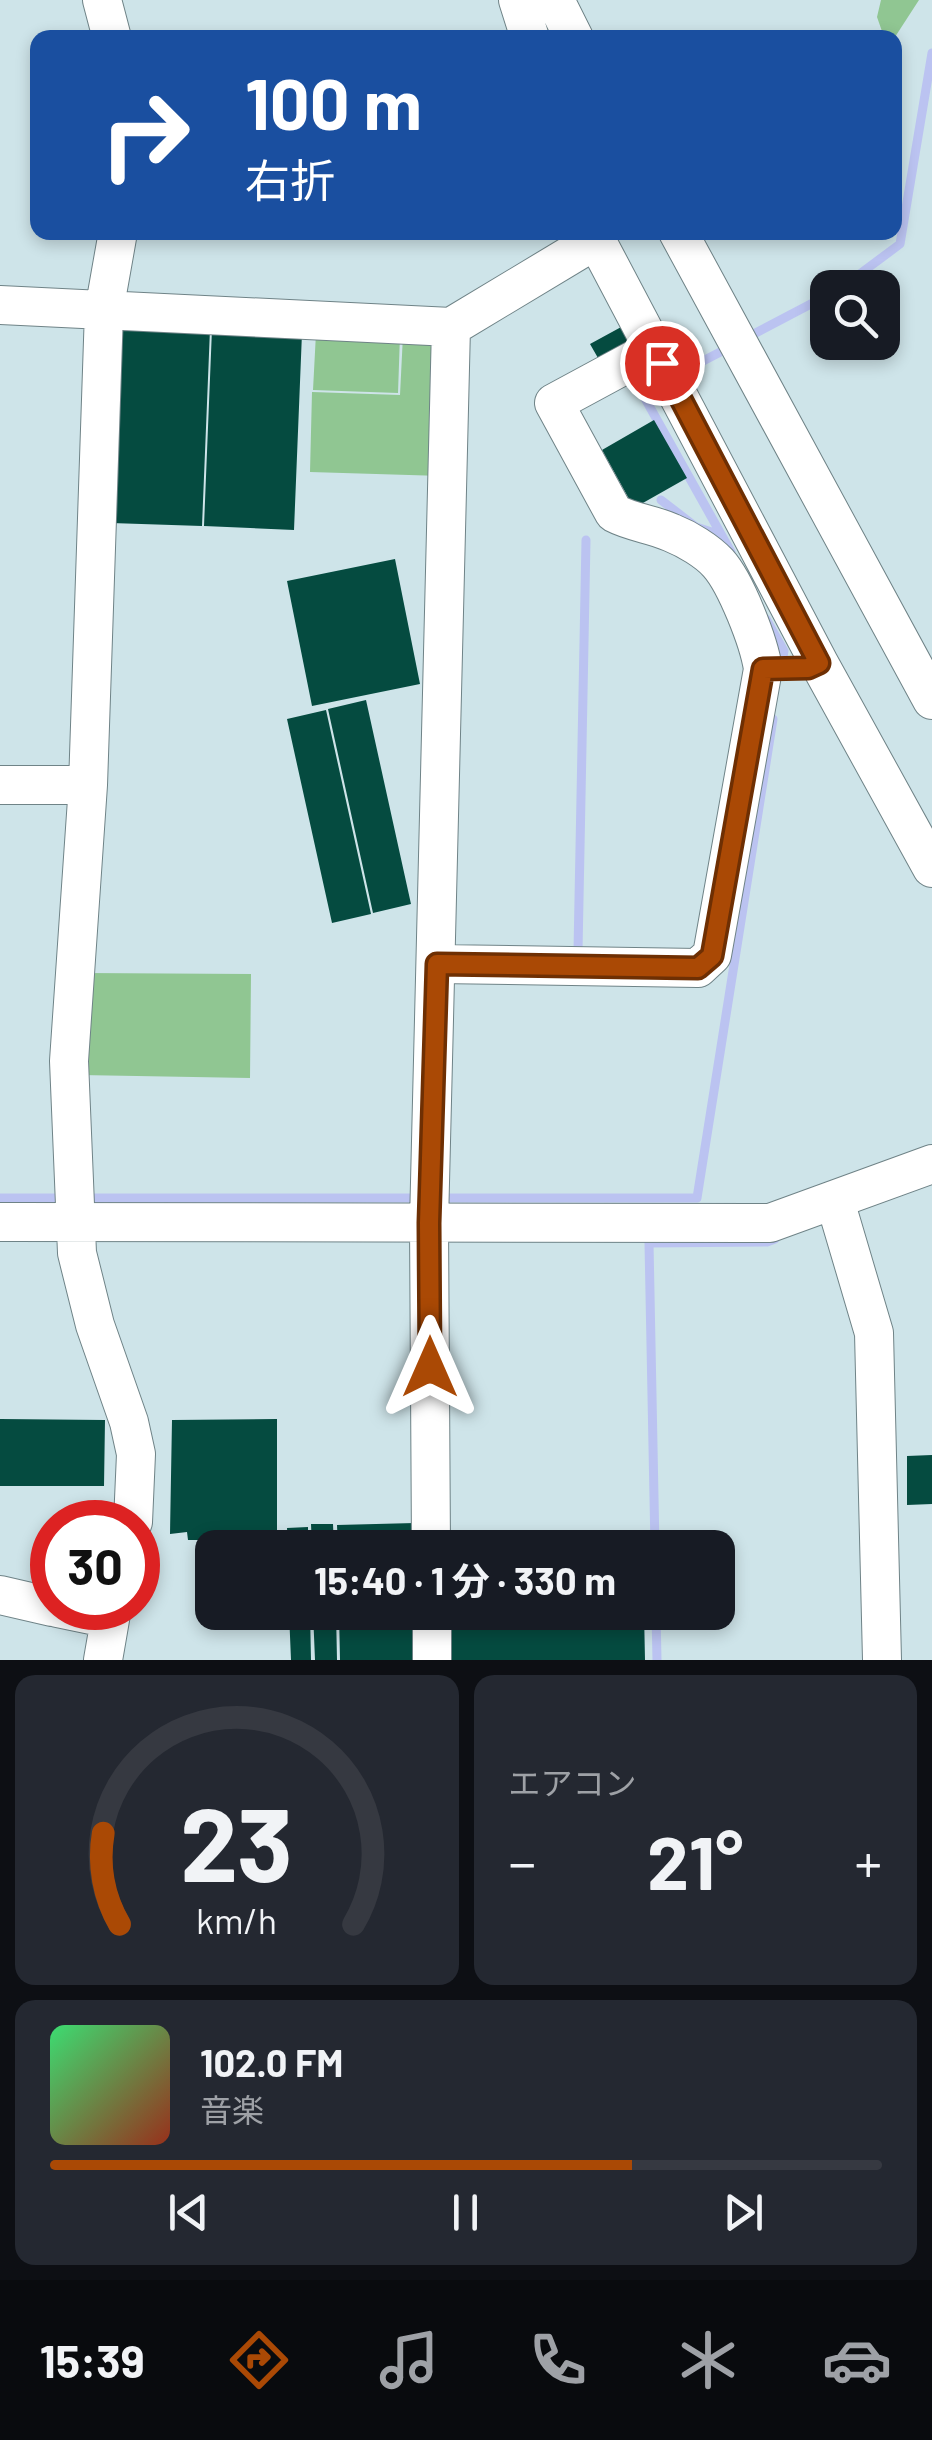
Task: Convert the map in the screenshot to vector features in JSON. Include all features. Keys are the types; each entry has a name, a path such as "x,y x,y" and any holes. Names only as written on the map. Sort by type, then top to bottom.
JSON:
{"street":[{"path":"102,0 110,30"},
{"path":"518,0 527,30"},
{"path":"554,0 570,30"},
{"path":"117,240 104,312 88,785 68,1062 77,1254 95,1324 129,1422 136,1454 134,1500"},
{"path":"0,304 452,327 587,240"},
{"path":"595,240 666,369 790,668 932,868"},
{"path":"682,240 932,700"},
{"path":"431,1530 431,1208 452,327"},
{"path":"666,369 554,403 614,513 630,522 672,532 720,565 760,644 790,668"},
{"path":"437,964 698,968 712,956 790,668"},
{"path":"0,786 88,785"},
{"path":"0,1222 74,1206 431,1208 770,1222 932,1164"},
{"path":"835,1200 874,1334 882,1660"},
{"path":"0,1596 30,1602"},
{"path":"103,1660 108,1630"},
{"path":"432,1630 432,1660"}],"green space":[{"path":"881,0 919,0 900,30 882,30 877,17"},
{"path":"316,333 400,335 398,393 313,390"},
{"path":"403,335 446,335 442,476 310,472 312,392 400,395"},
{"path":"83,973 251,974 250,1078 80,1075"}],"building":[{"path":"120,326 210,329 202,526 111,523"},
{"path":"623,326 630,340 598,358 590,344"},
{"path":"212,329 302,333 294,530 204,526"},
{"path":"654,420 687,478 634,508 602,450"},
{"path":"395,559 420,684 312,706 287,581"},
{"path":"366,700 411,904 373,913 328,709"},
{"path":"326,710 371,914 332,923 287,719"},
{"path":"0,1419 105,1420 104,1486 0,1486"},
{"path":"277,1419 277,1530 195,1530 195,1540 188,1540 187,1532 170,1534 172,1420"},
{"path":"932,1455 932,1504 907,1505 907,1456"},
{"path":"415,1523 415,1530 337,1530 337,1525"},
{"path":"311,1524 333,1524 333,1530 311,1530"},
{"path":"290,1630 310,1630 311,1660 291,1660"},
{"path":"314,1630 336,1630 337,1660 315,1660"},
{"path":"339,1630 417,1630 418,1660 340,1660"},
{"path":"442,1630 644,1630 645,1660 443,1660"}],"waterway":[{"path":"902,232 932,53"},
{"path":"865,270 901,240"},
{"path":"746,338 810,304"},
{"path":"676,375 728,348"},
{"path":"662,383 642,393 731,552"},
{"path":"661,500 696,527 721,535"},
{"path":"578,951 586,540"},
{"path":"766,619 784,651 780,674"},
{"path":"438,1198 697,1198 773,719"},
{"path":"0,1198 67,1198"},
{"path":"83,1198 422,1198"},
{"path":"655,1530 649,1243 775,1239"},
{"path":"656,1630 657,1660"}],"route":[{"path":"430,1367 429,1223 437,964 698,968 712,956 763,669 808,668 819,663 662,363"}]}
